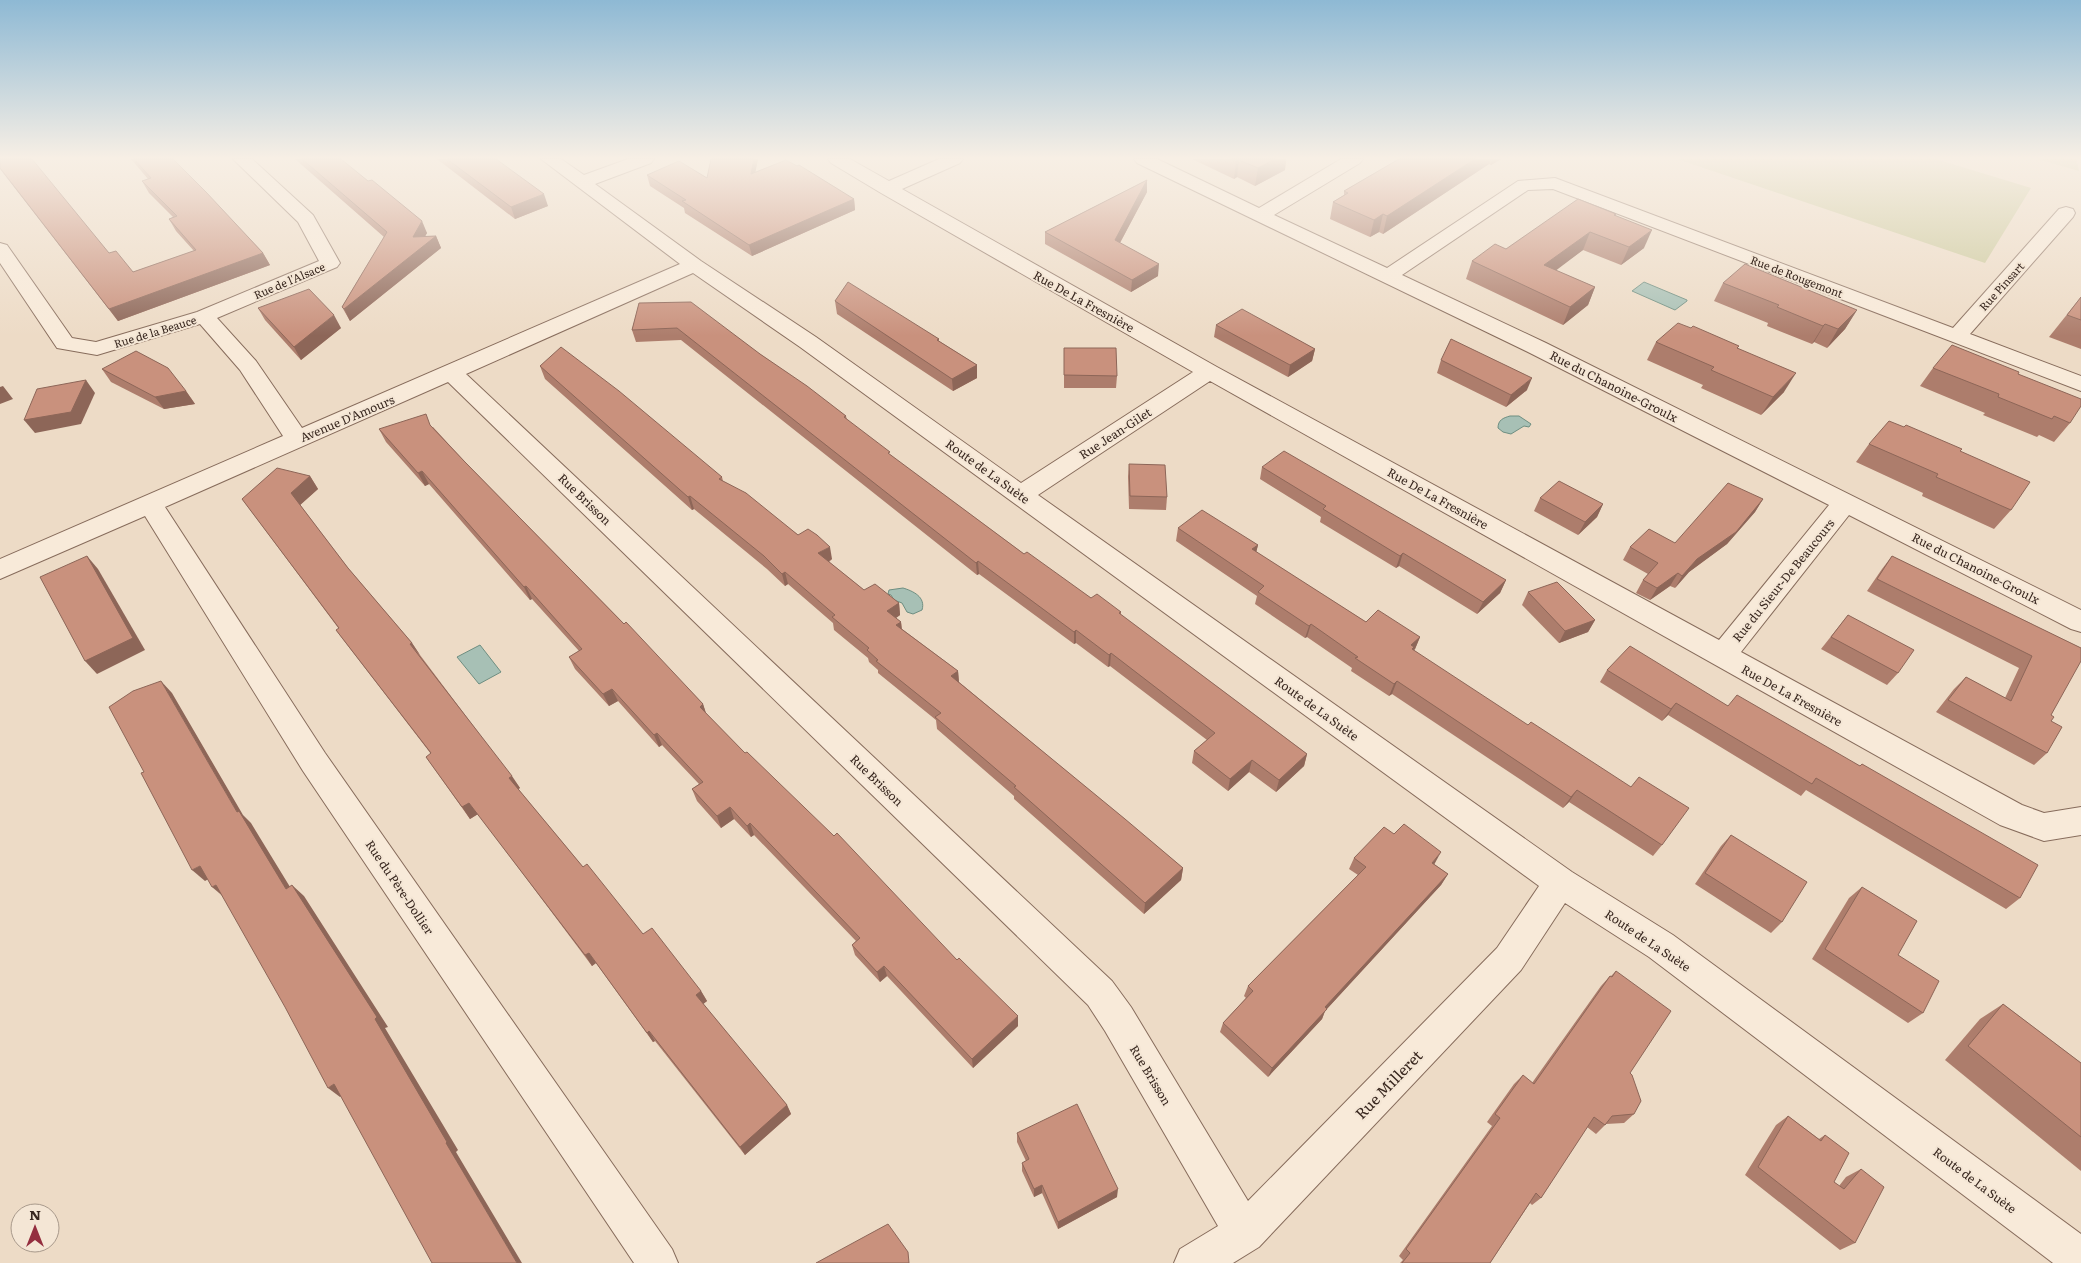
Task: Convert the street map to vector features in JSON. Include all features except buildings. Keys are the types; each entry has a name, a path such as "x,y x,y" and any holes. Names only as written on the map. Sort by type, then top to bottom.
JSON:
{"street":[{"name":"Rue de l'Alsace","path":"204,316 330,263 305,218"},
{"name":"Route de La Suète","path":"631,218 694,265 808,342 1560,882 1660,946 2081,1259"},
{"name":"Rue De La Fresnière","path":"938,218 1209,372 2011,815 2044,827 2081,821"},
{"name":"Rue du Chanoine-Groulx","path":"1266,218 1547,352 2081,622"},
{"name":"Rue de Rougemont","path":"1388,276 1475,218"},
{"name":"Rue de Rougemont","path":"1644,218 2081,384"},
{"name":"Rue Pinsart","path":"1956,337 2062,218"},
{"name":"Rue de la Beauce","path":"0,249 65,343 97,349 204,316 248,366 297,439"},
{"name":"Avenue D'Amours","path":"0,570 694,265"},
{"name":"Rue Brisson","path":"452,372 1100,993 1118,1019 1245,1232"},
{"name":"Rue Jean-Gilet","path":"1020,495 1209,372"},
{"name":"Rue du Sieur-De Beaucours","path":"1722,656 1845,503"},
{"name":"Rue du Père-Dollier","path":"150,504 314,762 658,1263"},
{"name":"Rue Milleret","path":"1194,1263 1245,1232 1509,959 1560,882"}],"shaded area":[{"path":"1852,218 2013,218 1985,263"},
{"path":"1644,282 1687,301 1675,310 1632,291"},
{"path":"1510,416 1519,416 1531,424 1529,427 1524,426 1511,434 1503,432 1498,428 1499,423"},
{"path":"903,588 918,595 923,605 922,610 913,614 907,612 902,603 894,600 888,594 889,590"},
{"path":"480,645 501,672 479,684 457,657"}]}
